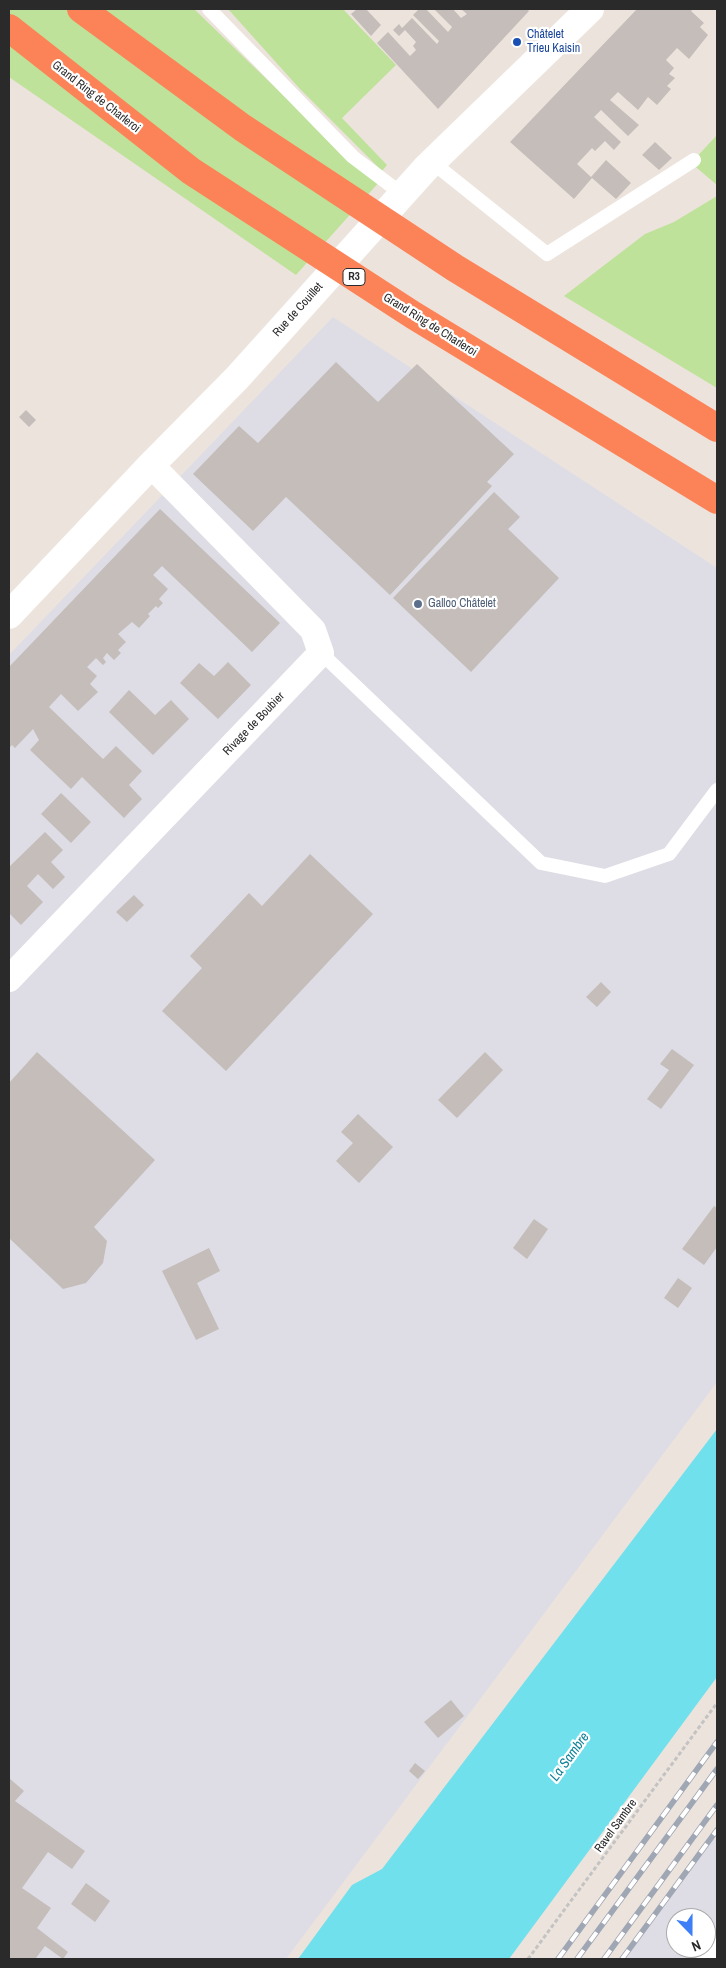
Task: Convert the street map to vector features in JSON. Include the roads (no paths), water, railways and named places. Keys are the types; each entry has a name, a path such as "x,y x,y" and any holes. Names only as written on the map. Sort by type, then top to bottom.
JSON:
{"highway":[{"path":"81,9 243,128 455,268 717,428"},
{"name":"Grand Ring de Charleroi","path":"9,28 191,171 413,315 717,500"}],"main road":[{"name":"Rue de Couillet","path":"9,615 151,465 237,378 432,162 590,9"}],"street":[{"path":"151,465 314,630 321,653"},
{"name":"Rivage de Boubier","path":"9,979 321,653"},
{"path":"708,1959 717,1947"}],"lane":[{"path":"209,9 352,157 402,194"},
{"path":"432,162 547,254 694,160"},
{"path":"321,653 540,863 605,876 669,854 717,790"}],"water":[{"name":"La Sambre","path":"717,1429 717,1677 509,1959 298,1959 352,1885 382,1869"}],"railway":[{"path":"558,1959 717,1742"},
{"path":"577,1959 717,1769"},
{"path":"604,1959 717,1805"},
{"path":"622,1959 717,1830"}],"place":[{"name":"Châtelet Trieu Kaisin","path":"517,42"},
{"name":"Galloo Châtelet","path":"418,604"}]}
